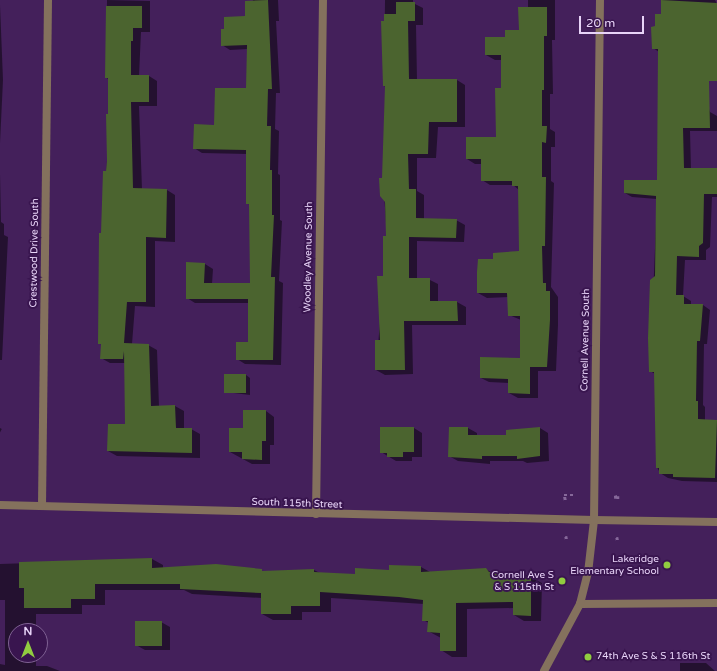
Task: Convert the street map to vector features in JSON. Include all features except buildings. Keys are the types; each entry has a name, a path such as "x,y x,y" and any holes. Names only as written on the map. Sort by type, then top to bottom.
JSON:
{"street":[{"name":"Crestwood Drive South","path":"42,506 48,0"},
{"name":"Woodley Avenue South","path":"316,514 323,0"},
{"name":"Cornell Avenue South","path":"544,671 580,604 588,572 594,520 600,0"},
{"name":"South 115th Street","path":"0,505 316,514 717,522"},
{"path":"580,604 717,603"}],"path":[{"path":"565,500 564,494 574,495"},
{"path":"614,497 618,496 618,500"},
{"path":"566,536 567,541"},
{"path":"617,537 618,542"}],"place":[{"name":"Lakeridge Elementary School","path":"667,565"},
{"name":"Cornell Ave S & S 115th St","path":"562,581"},
{"name":"74th Ave S & S 116th St","path":"588,657"}]}
